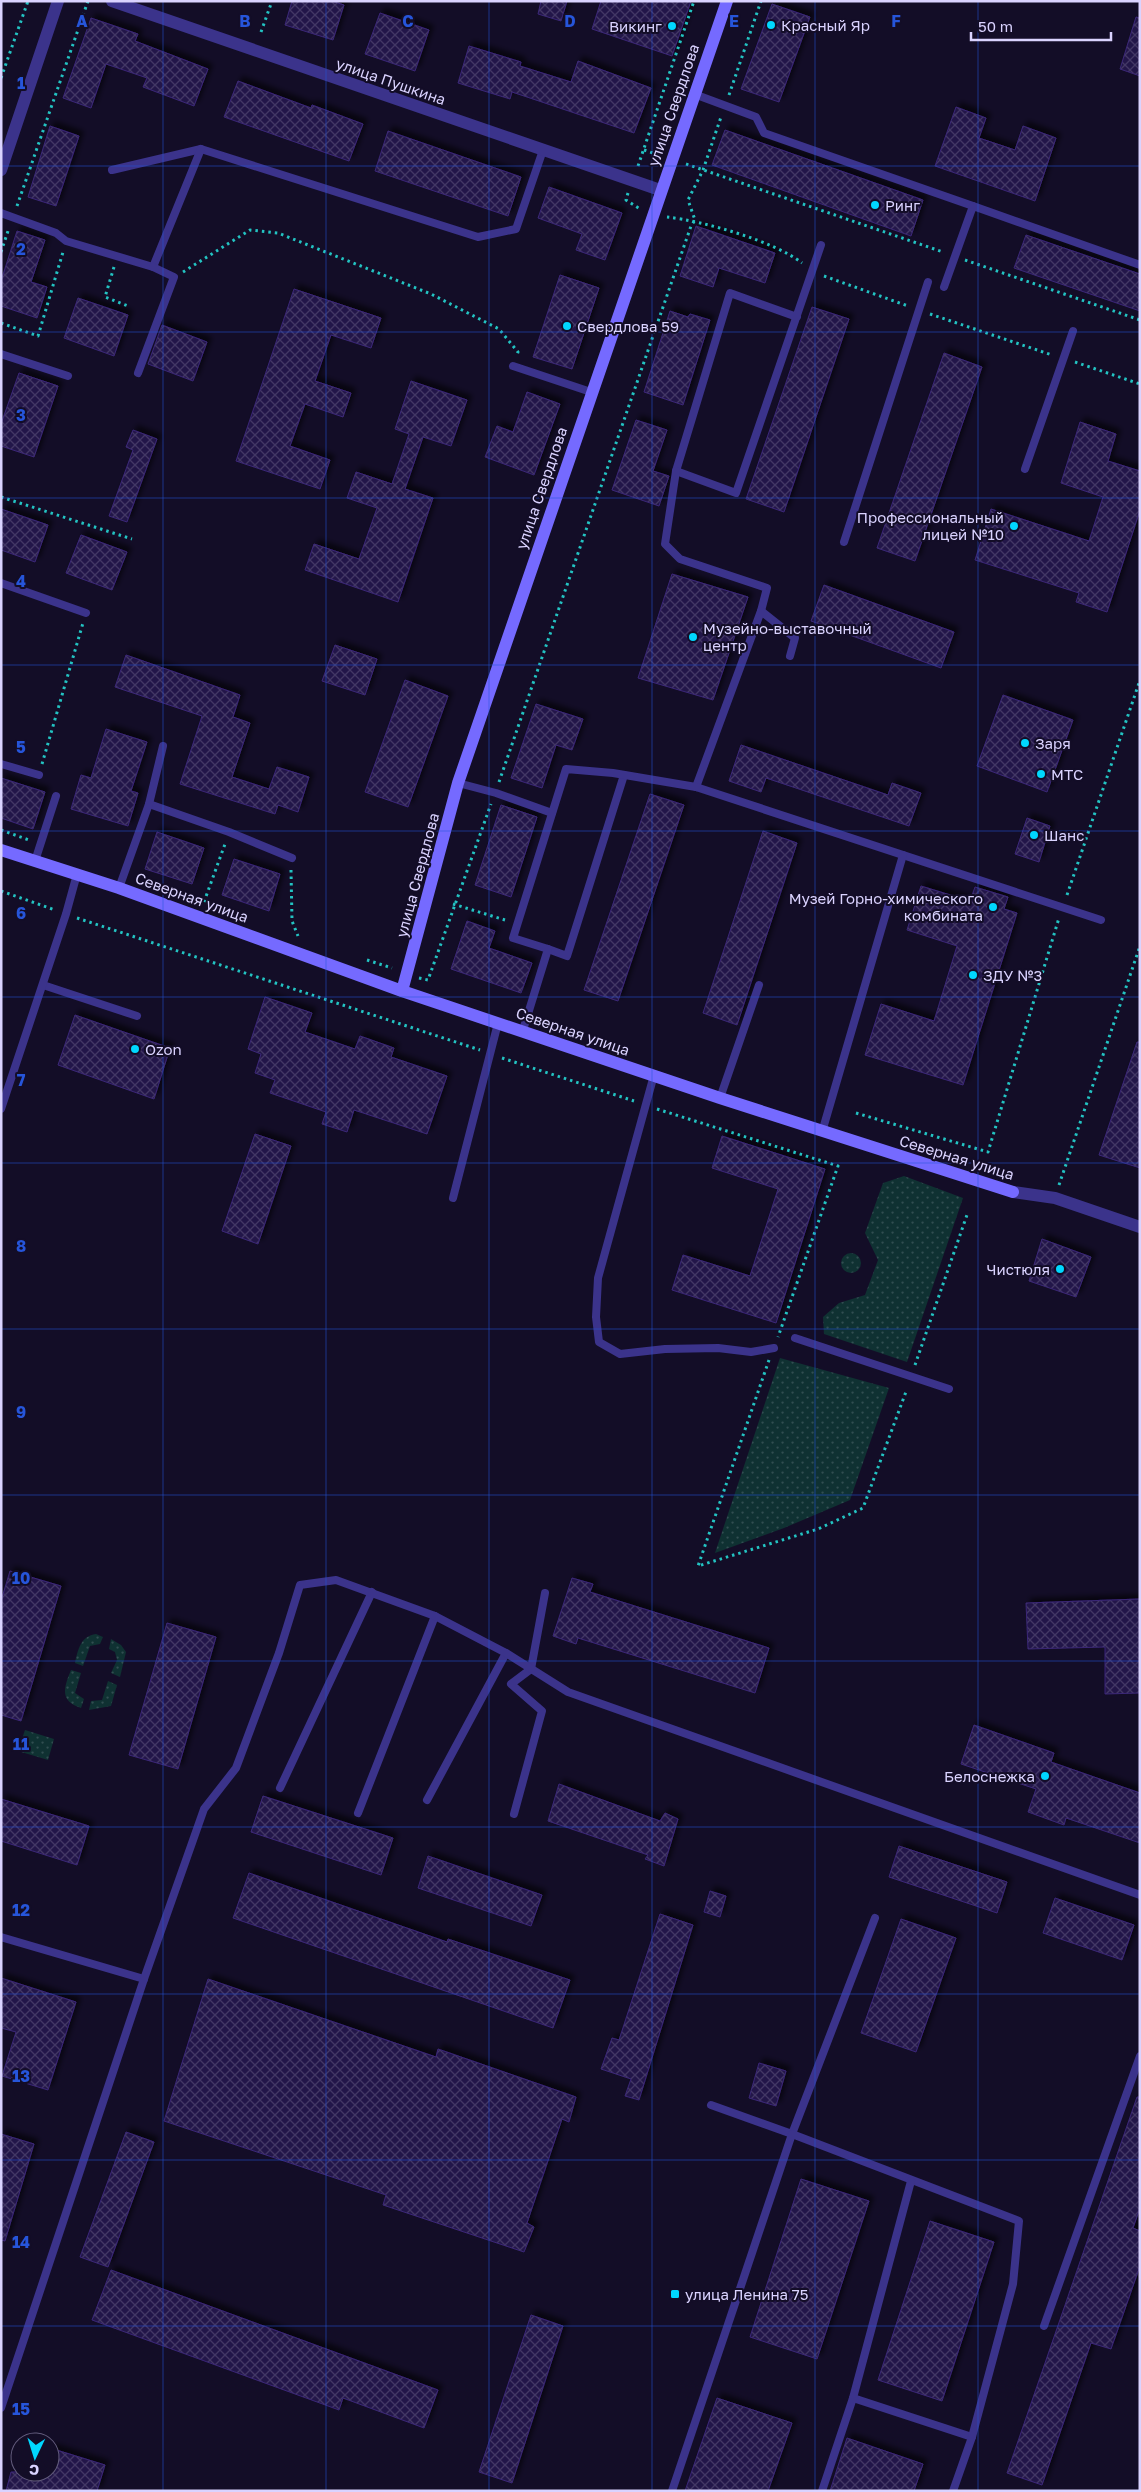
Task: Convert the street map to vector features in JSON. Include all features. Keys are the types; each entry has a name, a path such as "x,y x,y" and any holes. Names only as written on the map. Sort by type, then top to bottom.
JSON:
{"street":[{"path":"1,170 58,1"},
{"name":"улица Пушкина","path":"112,1 660,190"},
{"name":"улица Свердлова","path":"402,991 458,783 660,190 727,1"},
{"name":"Северная улица","path":"1,850 120,888 402,991 523,1030 822,1132 1013,1192 1055,1198 1140,1226"}],"lane":[{"path":"694,94 756,117 764,133 1140,265"},
{"path":"112,170 201,149 478,238 516,229 544,150"},
{"path":"153,267 201,149"},
{"path":"944,287 973,206"},
{"path":"1,213 56,233 66,241 153,267 174,277 138,373"},
{"path":"676,471 736,493 821,246"},
{"path":"844,542 928,282"},
{"path":"696,787 762,611 767,588 680,559 666,544 676,471 730,293 797,317"},
{"path":"1025,469 1073,331"},
{"path":"1,354 68,376"},
{"path":"513,366 591,392"},
{"path":"1,583 86,613"},
{"path":"762,611 796,638 790,656"},
{"path":"120,888 149,804 163,746"},
{"path":"1,764 39,775"},
{"path":"624,775 567,956 513,938 566,769 624,775 696,787 1100,920"},
{"path":"458,783 496,793 552,813"},
{"path":"35,861 56,796"},
{"path":"149,804 229,832 292,858"},
{"path":"822,1132 903,855"},
{"path":"1,1109 43,986 77,874"},
{"path":"523,1030 548,949"},
{"path":"720,1098 759,985"},
{"path":"43,986 137,1016"},
{"path":"453,1198 498,1023"},
{"path":"654,1076 598,1278 596,1317 598,1342 620,1354 665,1349 718,1348 751,1352 774,1348"},
{"path":"795,1338 949,1389"},
{"path":"1,2408 144,1979 204,1809 236,1768 279,1653 300,1585 336,1580 372,1592 435,1616 506,1653 568,1692 1140,1895"},
{"path":"280,1788 372,1592"},
{"path":"514,1814 542,1710 511,1684 531,1669 545,1593"},
{"path":"358,1814 435,1616"},
{"path":"427,1800 506,1653"},
{"path":"672,2491 792,2134 875,1918"},
{"path":"1,1938 144,1979"},
{"path":"1044,2326 1140,2056"},
{"path":"711,2105 1019,2221 1012,2284 972,2437 953,2491"},
{"path":"822,2491 853,2398 911,2181"},
{"path":"853,2398 972,2437"}],"path":[{"path":"1,78 28,1"},
{"path":"1,252 88,1"},
{"path":"261,32 272,1"},
{"path":"694,1 626,200 652,215 695,220"},
{"path":"695,220 688,200 703,170 761,1"},
{"path":"644,150 1140,320"},
{"path":"362,958 428,980 454,904 496,793 691,226 695,220"},
{"path":"174,277 198,264 250,230 278,233 431,294 499,329 518,352 513,366"},
{"path":"1,323 38,336 66,241"},
{"path":"118,257 105,296 128,306"},
{"path":"1,497 132,539"},
{"path":"39,775 86,613"},
{"path":"856,1113 988,1152 1062,908 1140,680"},
{"path":"1,830 40,844"},
{"path":"204,902 229,832"},
{"path":"292,858 289,881 290,897 292,921 298,936"},
{"path":"1,891 480,1050"},
{"path":"195,899 213,906"},
{"path":"454,904 509,922"},
{"path":"288,932 307,939"},
{"path":"1055,1198 1140,946"},
{"path":"838,1166 698,1566 818,1529 863,1508 912,1376 968,1212"}],"green space":[{"path":"904,1176 963,1198 907,1362 824,1334 823,1317 839,1303 865,1295 878,1260 865,1233 883,1183"},
{"path":"851,1253 858,1256 861,1263 858,1270 851,1273 844,1270 841,1263 844,1256"},
{"path":"780,1358 889,1388 850,1500 784,1528 715,1553"},
{"path":"96,1634 103,1637 100,1644 90,1646 83,1666 75,1663 81,1644 87,1637"},
{"path":"111,1639 121,1645 126,1652 120,1677 111,1673 117,1660 115,1652 109,1649"},
{"path":"71,1670 81,1673 75,1693 84,1699 81,1708 74,1705 66,1697 65,1688"},
{"path":"108,1681 117,1685 111,1706 89,1710 91,1701 102,1700"},
{"path":"25,1730 54,1739 48,1760 18,1751"}],"building":[{"path":"292,1 332,1 344,5 333,40 285,25"},
{"path":"541,1 567,1 561,21 538,14"},
{"path":"601,1 691,1 672,56 592,29"},
{"path":"772,4 810,17 779,102 741,89"},
{"path":"380,13 429,30 415,71 365,54"},
{"path":"1136,17 1140,18 1140,76 1120,69"},
{"path":"91,18 138,34 135,41 208,69 194,106 143,87 147,78 106,64 91,108 63,98"},
{"path":"469,46 521,62 520,66 571,82 578,61 651,88 634,133 512,92 510,99 458,83"},
{"path":"238,81 311,108 312,105 363,124 349,161 224,117"},
{"path":"956,107 986,118 979,138 1015,150 1023,126 1056,138 1035,201 935,166"},
{"path":"50,126 79,136 56,206 28,197"},
{"path":"725,130 923,200 911,236 712,165"},
{"path":"388,131 521,177 508,216 375,171"},
{"path":"549,187 622,213 605,260 576,250 582,234 538,218"},
{"path":"696,226 775,253 765,283 719,268 713,287 680,276"},
{"path":"17,231 45,240 31,282 47,287 37,318 1,306 1,281"},
{"path":"1026,235 1140,274 1140,311 1014,268"},
{"path":"560,275 599,288 572,369 533,357"},
{"path":"294,289 381,318 371,348 331,335 315,381 351,393 343,417 305,404 290,446 330,460 320,489 236,461"},
{"path":"78,298 128,315 114,356 64,338"},
{"path":"812,307 849,319 784,512 746,499"},
{"path":"670,311 688,317 690,314 710,320 683,405 644,392"},
{"path":"162,325 207,342 193,381 148,364"},
{"path":"944,353 982,367 915,561 877,548"},
{"path":"19,373 58,386 34,457 1,446 1,424"},
{"path":"411,381 467,400 451,446 423,437 405,489 433,498 398,602 305,570 314,544 359,559 377,508 347,498 356,472 392,484 409,434 395,429"},
{"path":"527,392 560,404 534,475 485,457 497,426 513,432"},
{"path":"636,420 667,430 653,471 669,476 659,506 612,490"},
{"name":"Профессиональный лицей №10","path":"1080,422 1116,434 1108,461 1140,471 1140,510 1107,612 1076,602 1079,593 975,560 991,509 1089,541 1103,497 1061,483"},
{"path":"133,430 157,439 127,522 109,516 133,450 126,447"},
{"path":"1,509 48,525 35,562 1,550"},
{"path":"81,535 127,552 112,590 66,573"},
{"name":"Музейно-выставочный центр","path":"672,574 748,597 713,700 638,678"},
{"path":"824,585 954,632 941,668 811,621"},
{"path":"335,645 377,659 365,695 322,681"},
{"path":"126,655 240,695 233,717 250,723 232,777 269,789 277,767 309,777 298,812 278,805 275,814 180,784 202,716 115,687"},
{"path":"405,680 448,696 408,807 365,792"},
{"name":"Заря","path":"1003,695 1073,720 1047,792 977,766"},
{"path":"536,704 583,719 572,750 556,745 542,788 511,778"},
{"path":"106,729 147,742 131,791 138,793 128,826 71,809 81,775 91,778"},
{"path":"741,745 888,795 892,783 921,793 909,826 766,778 761,792 729,781"},
{"path":"1,778 45,792 33,829 1,818"},
{"path":"650,794 684,805 618,1001 584,990"},
{"path":"501,805 537,817 511,897 475,885"},
{"name":"Шанс","path":"1027,818 1050,826 1039,862 1015,854"},
{"path":"763,831 797,843 737,1025 703,1013"},
{"path":"157,832 204,848 192,884 145,869"},
{"path":"234,859 280,874 269,911 222,895"},
{"name":"ЗДУ №3","path":"921,886 970,901 975,887 1008,897 1004,909 1017,913 963,1085 865,1055 881,1004 934,1021 957,946 907,930"},
{"path":"467,921 495,931 489,948 532,963 521,993 451,969"},
{"path":"265,997 312,1013 305,1032 355,1049 360,1036 394,1048 391,1057 447,1076 427,1134 354,1110 347,1132 322,1124 326,1112 270,1093 275,1080 255,1073 261,1054 248,1049"},
{"path":"75,1015 170,1048 154,1099 58,1065"},
{"path":"1137,1042 1140,1042 1140,1168 1099,1155"},
{"path":"255,1134 291,1146 258,1244 222,1231"},
{"path":"722,1136 825,1169 776,1323 672,1290 683,1255 750,1276 778,1189 712,1168"},
{"name":"Чистюля","path":"1042,1239 1091,1257 1076,1297 1029,1281"},
{"path":"10,1571 61,1586 21,1721 1,1715 1,1601"},
{"path":"572,1578 593,1584 590,1592 769,1648 755,1693 578,1638 576,1644 553,1636"},
{"path":"1140,1599 1140,1693 1105,1694 1105,1647 1028,1649 1026,1603"},
{"path":"167,1623 216,1637 178,1769 129,1755"},
{"name":"Белоснежка","path":"974,1725 1054,1753 1051,1762 1140,1793 1140,1843 1066,1818 1064,1825 1028,1812 1036,1789 961,1764"},
{"path":"559,1784 660,1821 665,1813 678,1819 664,1866 645,1859 648,1855 548,1821"},
{"path":"263,1796 393,1838 381,1875 251,1832"},
{"path":"1,1799 89,1826 77,1865 1,1841"},
{"path":"899,1846 1007,1882 997,1913 889,1877"},
{"path":"428,1856 542,1895 531,1926 418,1888"},
{"path":"249,1873 447,1942 448,1939 570,1980 553,2028 233,1918"},
{"path":"710,1891 726,1896 720,1917 704,1912"},
{"path":"1055,1898 1134,1925 1122,1960 1043,1933"},
{"path":"660,1914 693,1925 639,2100 625,2096 631,2079 601,2069 612,2038 619,2040"},
{"path":"901,1919 956,1938 916,2052 861,2033"},
{"path":"1,1978 76,2002 48,2090 2,2076 16,2032 1,2028"},
{"path":"208,1979 436,2057 438,2049 576,2097 569,2122 562,2119 527,2223 534,2227 524,2252 383,2205 386,2195 164,2121"},
{"path":"759,2063 786,2071 776,2106 749,2098"},
{"path":"1137,2097 1140,2097 1140,2208 1133,2228 1140,2231 1140,2266 1111,2349 1091,2343 1042,2485 1007,2473"},
{"path":"126,2132 154,2142 108,2267 80,2257"},
{"path":"1,2134 34,2144 5,2241 1,2240"},
{"path":"801,2179 869,2201 817,2359 750,2337"},
{"path":"930,2221 994,2242 942,2401 878,2380"},
{"path":"111,2270 438,2390 424,2428 343,2398 339,2410 92,2320"},
{"path":"531,2315 563,2326 512,2483 479,2472"},
{"path":"717,2398 792,2423 768,2491 685,2491"},
{"path":"847,2438 923,2464 914,2491 830,2491"},
{"path":"60,2451 105,2465 97,2491 6,2491 10,2476 10,2482 60,2482"}],"place":[{"name":"Красный Яр","path":"771,25"},
{"name":"Викинг","path":"672,26"},
{"name":"Ринг","path":"875,205"},
{"name":"Свердлова 59","path":"567,326"},
{"name":"Профессиональный лицей №10","path":"1014,526"},
{"name":"Музейно-выставочный центр","path":"693,637"},
{"name":"Заря","path":"1025,743"},
{"name":"МТС","path":"1041,774"},
{"name":"Шанс","path":"1034,835"},
{"name":"Музей Горно-химического комбината","path":"993,907"},
{"name":"ЗДУ №3","path":"973,975"},
{"name":"Ozon","path":"135,1049"},
{"name":"Чистюля","path":"1060,1269"},
{"name":"Белоснежка","path":"1045,1776"},
{"name":"улица Ленина 75","path":"675,2294"}]}
